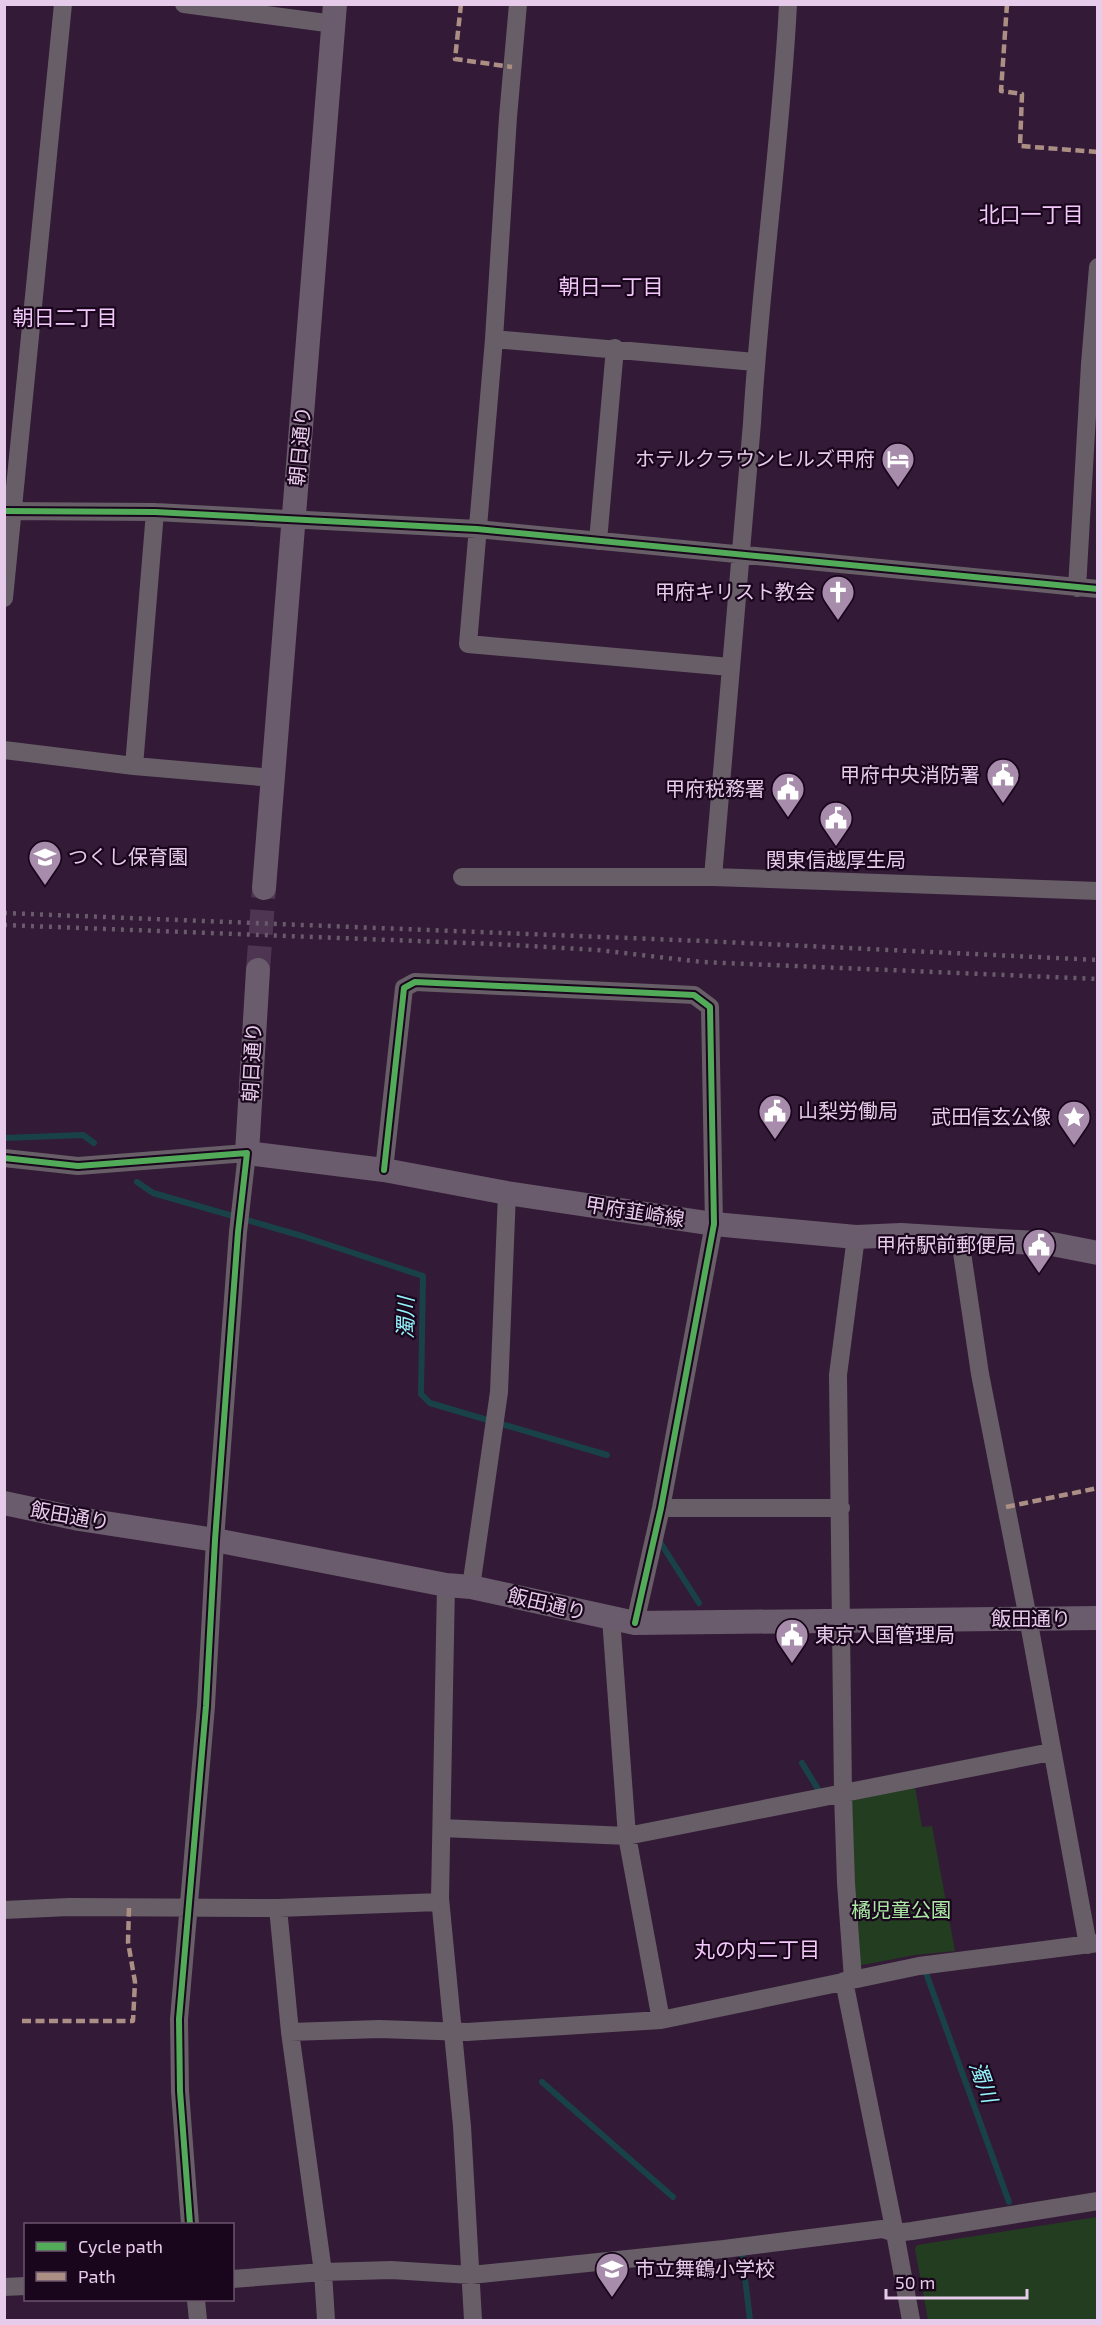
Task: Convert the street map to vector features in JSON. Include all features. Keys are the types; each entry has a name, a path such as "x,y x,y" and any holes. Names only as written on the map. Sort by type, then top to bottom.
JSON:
{"main road":[{"name":"朝日通り","path":"264,888 334,14"},
{"name":"朝日通り","path":"247,1154 258,970"},
{"name":"甲府韮崎線","path":"247,1154 384,1170 507,1193 714,1224 856,1237 901,1235 1052,1244 1098,1253"},
{"name":"飯田通り","path":"4,1503 79,1519 215,1540 446,1585 471,1587 623,1620 1098,1618"}],"street":[{"path":"4,598 9,511 63,4"},
{"path":"184,4 334,14"},
{"path":"518,4 508,117 494,339 468,644 730,667"},
{"path":"713,877 755,362 788,4"},
{"path":"1077,588 1089,364 1098,267"},
{"path":"494,339 755,362"},
{"path":"598,541 615,348"},
{"path":"9,511 155,512 477,529 1098,589"},
{"path":"134,766 155,512"},
{"path":"4,750 134,766 273,778"},
{"path":"462,877 713,877 1098,891"},
{"path":"384,1170 404,988 415,982 694,995 710,1007 714,1224 661,1508 623,1620 627,1836 661,2020"},
{"path":"4,1158 78,1166 247,1154 238,1232 215,1540 206,1706 179,2019 180,2091 190,2223"},
{"path":"471,1587 499,1392 507,1193"},
{"path":"856,1237 838,1375 842,1508 843,1794 848,1980 911,2320"},
{"path":"290,2032 379,2029 453,2031 661,2020 919,1966 1093,1944 1051,1752 1028,1618 980,1374 960,1239"},
{"path":"661,1508 842,1508"},
{"path":"446,1585 440,1902 462,2126 473,2320"},
{"path":"441,1828 627,1836 1051,1752"},
{"path":"4,1910 278,1908 440,1902"},
{"path":"278,1908 290,2032 323,2272 326,2320"},
{"path":"234,2279 323,2272 392,2270 471,2275 724,2249 882,2229 896,2233 1098,2201"},
{"path":"4,2287 24,2286"},
{"path":"196,2301 198,2320"}],"green space":[{"name":"橘児童公園","path":"915,1787 922,1827 932,1826 955,1951 915,1955 857,1966 850,1801"},
{"path":"1097,2217 1097,2320 928,2320 915,2249 917,2245"}],"waterway":[{"name":"濁川","path":"4,1138 83,1135 94,1143"},
{"name":"濁川","path":"137,1182 153,1193 302,1236 423,1276 421,1394 430,1403 607,1455"},
{"name":"濁川","path":"658,1539 699,1603"},
{"path":"802,1763 821,1794"},
{"name":"濁川","path":"926,1973 1009,2202"},
{"path":"542,2082 673,2197"},
{"path":"742,2253 750,2320"}],"tunnel":[{"path":"258,970 264,888"}],"railway":[{"path":"4,913 703,941 1098,960"},
{"path":"4,925 494,944 598,950 702,962 1098,979"}],"marked path":[{"path":"461,4 455,59 512,67"},
{"path":"1007,4 1001,91 1022,94 1020,146 1098,152"},
{"path":"1006,1507 1098,1488"},
{"path":"22,2021 133,2021 135,1982 128,1942 129,1908"}],"cycle path":[{"path":"4,511 155,512 477,529 1098,589"},
{"path":"384,1170 404,988 415,982 694,995 710,1007 714,1224 661,1508 635,1623"},
{"path":"4,1158 78,1166 247,1153 238,1232 215,1540 206,1706 179,2019 180,2091 190,2223"}],"place":[{"name":"ホテルクラウンヒルズ甲府","path":"898,488"},
{"name":"甲府キリスト教会","path":"838,621"},
{"name":"甲府中央消防署","path":"1003,804"},
{"name":"甲府税務署","path":"788,818"},
{"name":"関東信越厚生局","path":"836,847"},
{"name":"つくし保育園","path":"45,886"},
{"name":"山梨労働局","path":"775,1140"},
{"name":"武田信玄公像","path":"1074,1146"},
{"name":"甲府駅前郵便局","path":"1039,1274"},
{"name":"東京入国管理局","path":"792,1664"},
{"name":"市立舞鶴小学校","path":"612,2298"}],"district":[{"name":"北口一丁目","path":"1031,215"},
{"name":"朝日一丁目","path":"611,287"},
{"name":"朝日二丁目","path":"65,318"},
{"name":"丸の内二丁目","path":"757,1950"}]}
